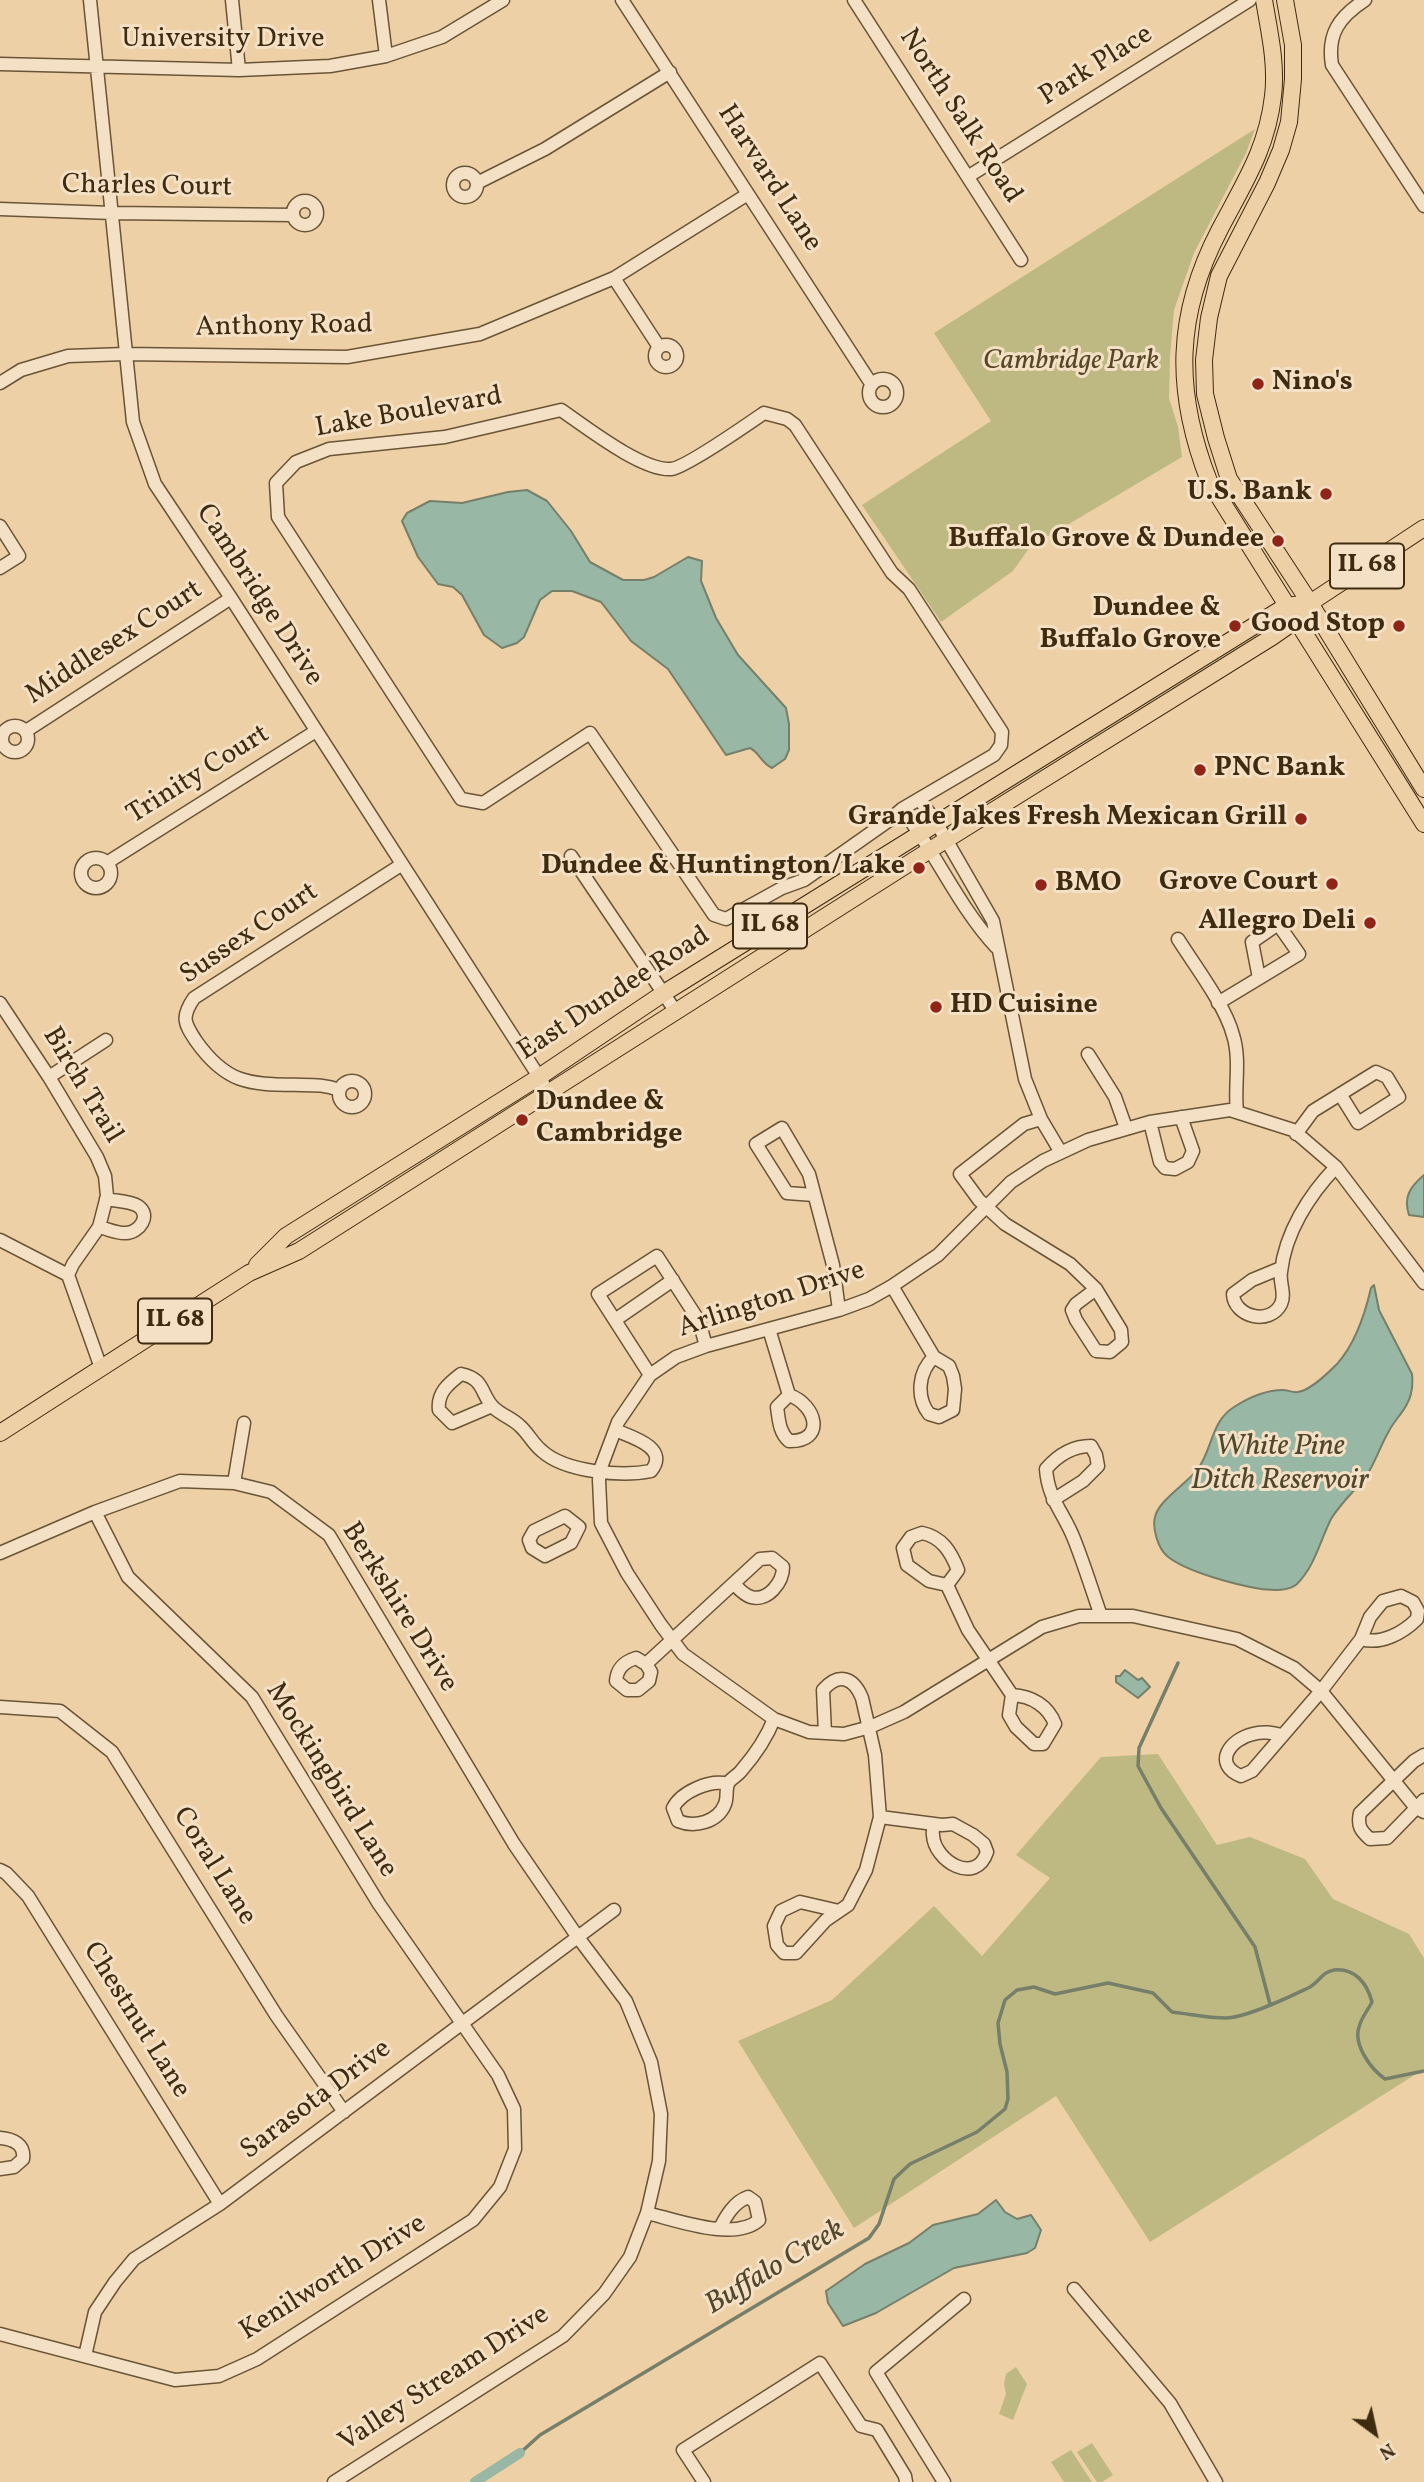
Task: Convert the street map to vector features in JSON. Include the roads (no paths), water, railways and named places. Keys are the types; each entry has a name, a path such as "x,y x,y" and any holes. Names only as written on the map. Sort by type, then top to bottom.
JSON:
{"main road":[{"path":"1264,0 1271,39 1273,94 1266,131 1258,158 1207,259 1189,312 1184,354 1186,407 1209,481 1424,824"},
{"path":"1285,0 1293,45 1289,122 1267,183 1219,276 1209,318 1204,371 1208,405 1229,479 1310,603 1424,789"},
{"name":"IL 68","path":"1310,603 1424,528"},
{"name":"East Dundee Road","path":"249,1273 286,1236 539,1077 664,993 1286,606 1310,603"},
{"name":"East Dundee Road","path":"249,1273 299,1251 946,839 1295,621 1310,603"},
{"name":"IL 68","path":"0,1433 249,1273"}],"street":[{"name":"Cambridge Drive","path":"90,0 133,422 155,484 549,1092"},
{"path":"232,0 239,70"},
{"path":"379,0 386,56"},
{"name":"University Drive","path":"0,64 239,70 330,66 386,56 442,37 503,0"},
{"name":"Harvard Lane","path":"622,0 872,385"},
{"name":"North Salk Road","path":"854,0 1021,260"},
{"name":"Park Place","path":"969,176 1250,0"},
{"path":"1365,0 1349,10 1334,32 1329,47 1332,65 1424,206"},
{"path":"477,183 545,149 670,72"},
{"name":"Anthony Road","path":"0,383 22,370 68,356 125,354 347,357 480,334 614,278 748,194"},
{"name":"Charles Court","path":"0,209 293,215"},
{"path":"614,278 659,347"},
{"name":"Lake Boulevard","path":"561,411 655,468 673,469 764,413 787,419 795,425 892,573 909,589 1002,732 1001,745 994,755 902,809 804,880 782,888 726,919 715,915 590,733 483,803 461,799 278,517 275,483 296,461 329,449 445,437 561,411"},
{"path":"0,526 19,556 0,568"},
{"name":"Middlesex Court","path":"26,731 231,598"},
{"name":"Trinity Court","path":"108,862 316,731"},
{"path":"919,799 936,822 993,921 1025,1079 1041,1119 1060,1152"},
{"path":"902,809 980,929 997,947"},
{"path":"571,856 676,1012"},
{"name":"Sussex Court","path":"340,1090 328,1086 266,1084 229,1076 210,1060 193,1036 184,1020 186,1010 194,998 401,865"},
{"path":"1178,939 1233,1034 1237,1062 1237,1112"},
{"path":"1217,1003 1259,978"},
{"name":"Birch Trail","path":"0,1003 49,1077 97,1157 105,1176 106,1199 100,1227 68,1275"},
{"path":"49,1077 106,1040"},
{"path":"1088,1054 1115,1097 1125,1128"},
{"path":"1296,1134 1313,1111 1340,1094 1376,1072 1387,1077 1399,1097 1358,1123 1340,1094"},
{"name":"Arlington Drive","path":"1421,1807 1394,1782 1321,1691 1294,1668 1237,1639 1133,1616 1079,1616 1042,1627 904,1712 870,1727 844,1734 810,1732 774,1719 683,1654 672,1640 627,1573 601,1523 600,1470 618,1422 650,1375 676,1357 869,1299 938,1255 1010,1182 1060,1152 1125,1128 1150,1122 1230,1111 1293,1130 1336,1167 1423,1279"},
{"path":"1150,1122 1160,1162 1165,1168 1175,1169 1188,1162 1193,1151 1181,1117"},
{"path":"1041,1119 1024,1124 960,1174 1005,1224 1070,1264 1096,1289 1121,1330 1122,1342 1111,1352 1096,1351 1072,1310 1096,1289"},
{"path":"814,1195 787,1193 756,1144 782,1128 808,1174 814,1195 833,1265 839,1310"},
{"path":"1281,1268 1252,1280 1233,1294 1233,1303 1243,1314 1262,1317 1276,1311 1282,1303 1280,1276 1285,1248 1315,1189 1336,1167"},
{"path":"100,1227 124,1234 136,1231 142,1225 144,1217 142,1209 137,1206 106,1199"},
{"path":"0,1240 68,1275 101,1368"},
{"path":"650,1375 598,1294 657,1256 699,1321 706,1346"},
{"path":"615,1320 673,1280"},
{"path":"892,1286 934,1357"},
{"path":"769,1329 789,1395"},
{"path":"492,1406 452,1423 439,1410 438,1399 447,1384 461,1374 474,1377 492,1406 519,1424 542,1451 564,1464 632,1475 652,1471 658,1458 651,1446 615,1430"},
{"path":"234,1483 244,1423"},
{"path":"1053,1500 1083,1481 1098,1466 1097,1455 1091,1446 1077,1446 1054,1460 1046,1469 1047,1488 1053,1500 1073,1537 1101,1616"},
{"name":"Berkshire Drive","path":"0,1553 95,1512 180,1481 234,1483 271,1492 329,1535 507,1832 577,1936"},
{"name":"Mockingbird Lane","path":"95,1512 128,1577 253,1697 379,1904 461,2023"},
{"path":"579,1527 601,1523"},
{"path":"922,1533 934,1535 953,1556 958,1570 947,1585 929,1581 907,1565 903,1548 911,1536 922,1533"},
{"path":"646,1664 734,1584"},
{"path":"947,1585 968,1630 1012,1695"},
{"path":"1282,1735 1321,1691 1361,1639 1370,1616 1383,1601 1401,1596 1413,1602 1418,1611 1417,1619 1397,1634 1378,1640 1361,1639"},
{"path":"825,1733 823,1690 832,1680 841,1678 859,1690 870,1727 880,1817 866,1870 848,1905 826,1920 796,1954 784,1953 777,1945 774,1926 781,1911 800,1902 839,1911"},
{"name":"Coral Lane","path":"0,1707 60,1712 112,1752 276,2015 344,2112"},
{"path":"728,1784 742,1770 770,1730 774,1719"},
{"path":"1421,1807 1387,1838 1370,1839 1358,1822 1360,1813 1414,1761 1424,1755"},
{"path":"880,1817 953,1824 984,1844 988,1852 984,1862 977,1869 965,1869 942,1856 932,1836 934,1824"},
{"name":"Chestnut Lane","path":"0,1870 28,1896 220,2204"},
{"name":"Sarasota Drive","path":"85,2356 96,2312 134,2259 220,2204 614,1910"},
{"name":"Valley Stream Drive","path":"334,2482 563,2336 604,2294 630,2257 647,2213 659,2161 661,2115 651,2062 626,2001 577,1936"},
{"name":"Kenilworth Drive","path":"0,2334 175,2380 219,2376 257,2359 472,2220 500,2187 515,2149 514,2109 498,2075 461,2023"},
{"path":"0,2138 16,2142 24,2153 23,2159 15,2166 0,2169"},
{"path":"647,2213 699,2226 720,2228"},
{"path":"1074,2289 1170,2403 1216,2482"},
{"path":"944,2482 876,2372 964,2299"},
{"path":"704,2482 683,2450 820,2363 861,2426 877,2430 906,2482"}],"water":[{"path":"527,490 547,501 571,531 590,562 623,580 654,577 688,557 702,561 701,581 716,618 738,655 786,708 789,750 785,759 772,768 750,748 726,755 668,669 631,641 601,602 572,591 552,591 540,600 524,637 517,643 502,648 484,635 462,595 453,587 438,584 418,557 402,521 407,513 430,501 462,503"},
{"path":"1424,1175 1424,1217 1409,1215 1407,1198"},
{"name":"White Pine Ditch Reservoir","path":"1374,1285 1379,1310 1412,1374 1411,1393 1369,1473 1331,1519 1303,1577 1289,1588 1261,1589 1199,1572 1167,1556 1158,1543 1155,1532 1157,1511 1197,1470 1220,1420 1234,1407 1264,1393 1277,1390 1303,1391 1314,1385 1337,1364 1349,1347"},
{"path":"1125,1670 1138,1680 1142,1678 1150,1687 1138,1698 1116,1682 1116,1676 1120,1676"},
{"path":"996,2200 1005,2212 1017,2219 1031,2215 1041,2230 1035,2248 1027,2253 954,2268 876,2313 843,2326 828,2303 826,2291 865,2264 909,2243 933,2225 978,2214"}],"waterway":[{"path":"1178,1663 1139,1748 1138,1766 1161,1808 1255,1947 1270,2004"},
{"name":"Buffalo Creek","path":"520,2453 540,2435 869,2238 879,2224 894,2179 910,2164 977,2132 1005,2109 1008,2099 1007,2072 998,2023 1005,2000 1017,1990 1034,1987 1055,1994 1108,1983 1153,1993 1172,2012 1226,2018 1245,2015 1308,1988 1330,1971 1348,1971 1363,1983 1372,2002 1361,2020 1358,2034 1361,2049 1369,2063 1385,2079 1424,2071"},
{"path":"475,2482 520,2453"}],"place":[{"name":"Nino's","path":"1258,384"},
{"name":"U.S. Bank","path":"1326,494"},
{"name":"Buffalo Grove & Dundee","path":"1278,541"},
{"name":"Dundee & Buffalo Grove","path":"1235,626"},
{"name":"Good Stop","path":"1399,626"},
{"name":"PNC Bank","path":"1200,770"},
{"name":"Grande Jakes Fresh Mexican Grill","path":"1301,819"},
{"name":"Dundee & Huntington/Lake","path":"919,868"},
{"name":"Grove Court","path":"1332,884"},
{"name":"BMO","path":"1041,885"},
{"name":"Allegro Deli","path":"1370,923"},
{"name":"HD Cuisine","path":"936,1007"},
{"name":"Dundee & Cambridge","path":"522,1120"}],"park label":[{"name":"Cambridge Park","path":"1071,363"}]}
